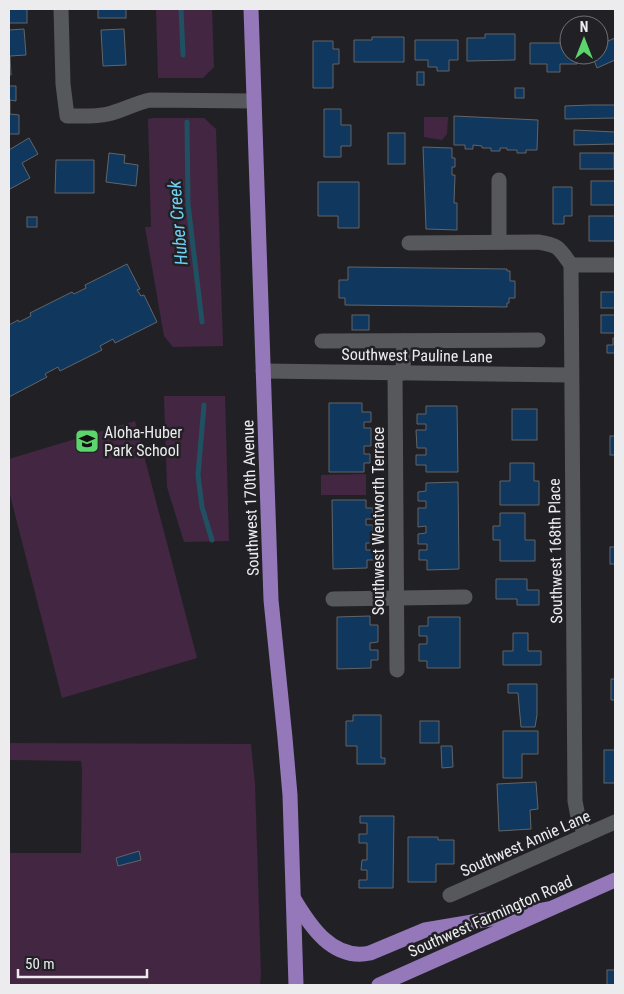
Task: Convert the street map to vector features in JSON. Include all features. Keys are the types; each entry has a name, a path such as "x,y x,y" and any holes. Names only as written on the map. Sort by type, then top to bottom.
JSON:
{"main road":[{"name":"Southwest 170th Avenue","path":"251,9 271,600 290,795 296,985"},
{"name":"Southwest Farmington Road","path":"380,985 615,880"},
{"path":"293,898 306,919 321,936 340,950 350,954 361,955 425,930 549,909"}],"street":[{"path":"61,9 63,84 67,116 110,114 136,103 150,100 254,101"},
{"path":"499,180 499,242"},
{"path":"409,243 538,242 552,244 559,248 571,265 615,265"},
{"name":"Southwest 168th Place","path":"571,265 570,375 575,801 579,822 586,836"},
{"name":"Southwest Wentworth Terrace","path":"397,670 399,373 404,340"},
{"path":"322,341 538,340"},
{"name":"Southwest Pauline Lane","path":"263,371 570,375"},
{"path":"333,600 465,597"},
{"name":"Southwest Annie Lane","path":"450,895 615,822"}],"shaded area":[{"path":"156,9 212,9 214,67 203,78 158,78"},
{"path":"424,117 448,117 447,134 442,140 424,137"},
{"path":"204,118 216,129 223,346 173,347 164,336 145,227 151,227 148,119"},
{"path":"164,396 225,396 229,541 184,542 167,487"},
{"path":"135,421 197,658 62,698 9,491 9,459"},
{"path":"366,474 366,495 321,495 321,475"},
{"path":"9,743 251,744 255,784 260,985 9,985 9,853 81,853 82,771 81,761 9,760"}],"building":[{"path":"9,9 27,9 27,23 9,23"},
{"path":"98,9 126,9 126,18 98,18"},
{"path":"24,29 26,55 10,56 11,75 9,75 9,30"},
{"path":"124,29 126,65 103,66 101,30"},
{"path":"485,34 515,34 515,60 467,61 467,38 485,38"},
{"path":"372,37 404,37 404,62 354,62 354,40 372,40"},
{"path":"615,38 615,60 609,63 609,41"},
{"path":"415,40 458,40 458,60 449,60 449,71 437,71 437,67 428,67 428,60 415,60"},
{"path":"313,41 333,41 333,49 339,49 339,64 333,64 333,88 313,88"},
{"path":"530,43 559,43 560,72 547,72 547,64 530,64"},
{"path":"417,72 424,72 424,85 417,85"},
{"path":"9,86 16,86 16,101 10,100 10,114 19,115 19,134 9,134"},
{"path":"515,88 524,88 524,98 515,98"},
{"path":"615,105 615,118 565,119 565,106"},
{"path":"324,109 341,109 341,125 351,125 351,146 341,146 341,157 324,157"},
{"path":"454,116 538,120 537,150 526,150 526,153 517,153 517,150 507,150 507,148 500,148 500,151 491,151 491,148 482,148 482,146 473,145 473,149 465,149 465,145 454,145"},
{"path":"574,130 615,132 615,144 574,145"},
{"path":"388,133 405,133 405,164 388,164"},
{"path":"29,138 38,154 22,163 30,178 10,189 9,150"},
{"path":"423,147 452,148 452,158 455,158 455,167 452,167 452,175 455,175 454,203 457,203 457,230 426,229"},
{"path":"109,153 125,155 124,163 138,165 136,186 106,182"},
{"path":"580,153 614,153 614,169 580,169"},
{"path":"56,160 94,160 94,193 55,193"},
{"path":"591,181 615,181 615,205 591,205"},
{"path":"318,182 359,182 359,228 338,228 338,216 318,216"},
{"path":"553,187 572,187 572,216 564,216 564,224 553,224"},
{"path":"589,216 615,216 615,241 589,241"},
{"path":"27,217 37,217 37,227 27,227"},
{"path":"127,264 140,289 137,290 141,296 144,295 157,322 115,343 113,339 100,346 102,350 60,371 58,367 45,374 47,377 9,397 9,325 31,316 30,313 72,292 74,294 86,288 85,285"},
{"path":"348,267 507,269 507,271 510,271 510,281 515,281 515,298 509,298 507,307 345,305 345,298 339,298 339,280 348,280"},
{"path":"601,292 615,292 615,308 601,308"},
{"path":"352,315 369,315 369,330 352,330"},
{"path":"601,315 615,315 615,333 601,333"},
{"path":"613,338 615,338 615,353 607,353 607,345 613,345"},
{"path":"329,403 362,403 362,412 371,412 371,422 364,422 364,428 371,428 371,446 364,446 364,454 370,454 370,463 364,463 364,472 329,472"},
{"path":"426,406 457,406 458,472 426,472 426,465 416,465 416,455 426,455 426,448 417,448 416,430 426,430 426,424 417,424 417,414 426,414"},
{"path":"512,409 537,409 537,440 512,440"},
{"path":"610,436 615,436 615,455 610,455"},
{"path":"510,463 534,463 534,481 539,481 539,505 500,505 500,481 510,481"},
{"path":"458,482 459,569 427,570 427,560 419,560 419,550 427,550 427,544 418,544 418,534 426,533 426,526 418,527 418,508 426,508 426,501 418,501 418,492 426,491 426,483"},
{"path":"332,500 366,500 366,508 373,508 373,519 366,519 366,525 373,525 373,543 366,543 366,550 374,550 374,560 367,560 367,568 333,569"},
{"path":"500,513 525,513 525,540 535,540 535,561 500,561 500,540 493,540 493,526 500,526"},
{"path":"610,547 615,547 615,564 610,564"},
{"path":"496,579 527,579 527,590 539,590 539,605 517,605 517,599 496,599"},
{"path":"370,616 370,625 378,625 378,642 370,643 370,650 378,650 378,660 371,660 371,668 337,669 337,617"},
{"path":"428,617 460,617 460,668 427,668 427,661 419,661 419,644 427,644 427,636 419,636 419,626 428,626"},
{"path":"513,633 528,633 528,651 541,651 541,665 503,665 503,651 513,651"},
{"path":"611,679 615,679 615,700 611,700"},
{"path":"508,684 537,684 535,727 521,727 518,693 508,693"},
{"path":"353,715 381,715 381,758 385,758 385,764 357,764 357,746 346,746 346,721 353,721"},
{"path":"420,721 439,721 439,743 420,743"},
{"path":"503,731 538,731 538,754 522,754 522,778 503,778"},
{"path":"441,746 452,746 453,767 442,768"},
{"path":"604,750 615,750 615,783 604,783"},
{"path":"536,782 538,809 530,810 531,829 499,831 497,784"},
{"path":"360,816 394,816 393,888 359,888 359,880 367,880 367,870 361,870 362,860 367,860 367,843 359,843 359,834 367,834 367,823 360,823"},
{"path":"408,837 438,837 438,840 454,840 454,864 436,864 436,882 408,882"},
{"path":"139,851 141,860 118,866 116,858"},
{"path":"607,970 615,970 615,985 607,985"}],"waterway":[{"name":"Huber Creek","path":"181,9 183,55"},
{"name":"Huber Creek","path":"187,122 188,204 202,322"},
{"name":"Huber Creek","path":"204,405 198,475 202,507 212,540"}],"place":[{"name":"Aloha-Huber Park School","path":"87,441"}]}
